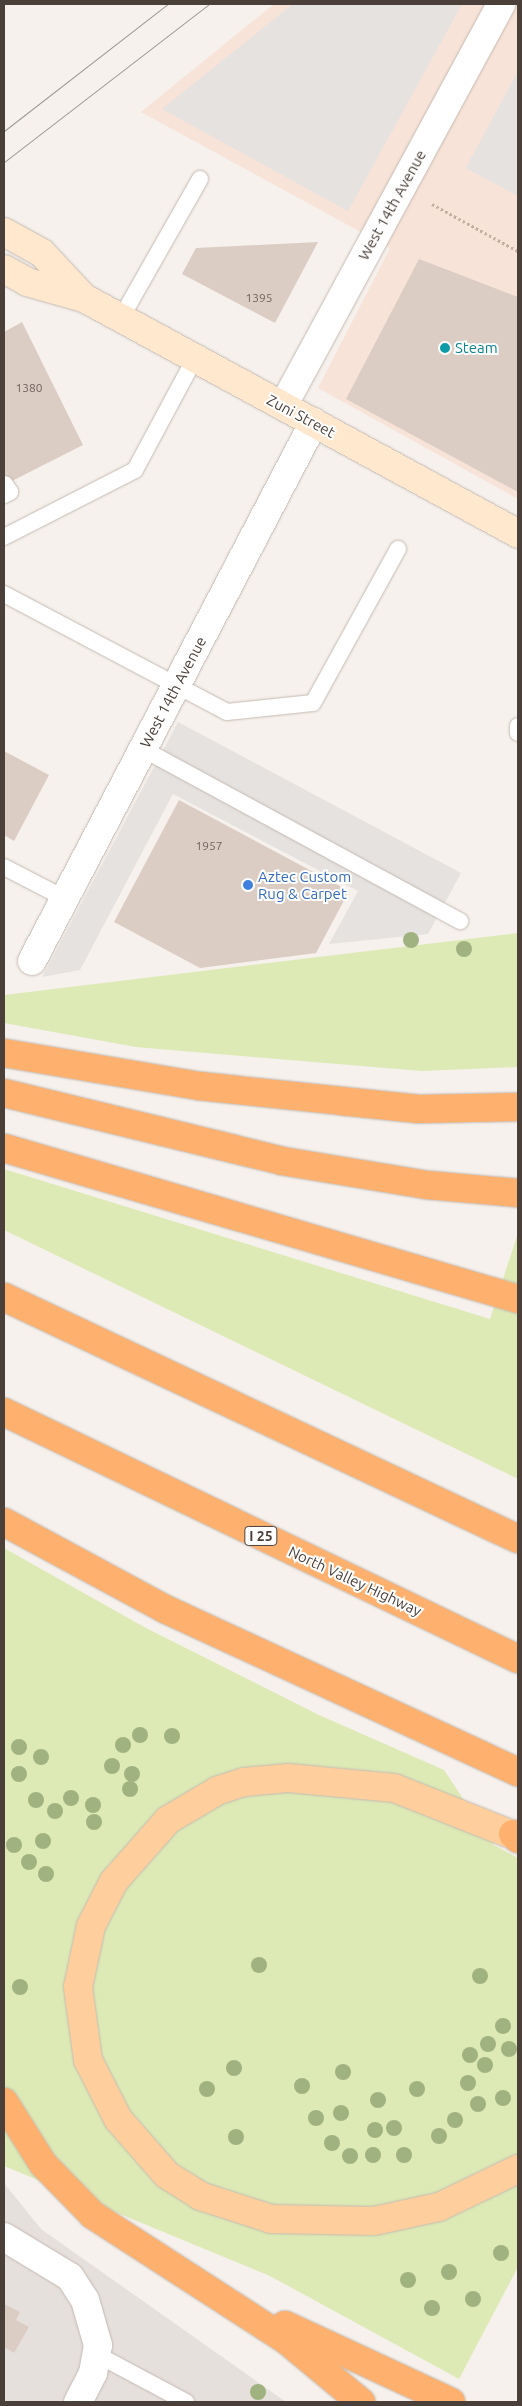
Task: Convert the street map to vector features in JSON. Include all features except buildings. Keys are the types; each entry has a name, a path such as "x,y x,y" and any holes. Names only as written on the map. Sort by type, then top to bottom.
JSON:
{"highway":[{"path":"4,1053 200,1086 429,1110 518,1108"},
{"path":"4,1093 282,1161 427,1185 518,1194"},
{"path":"4,1148 358,1250 518,1299"},
{"path":"358,1250 518,1285"},
{"path":"4,1297 518,1539"},
{"name":"North Valley Highway","path":"4,1412 518,1659"},
{"path":"4,1522 165,1609 518,1772"},
{"path":"4,2102 43,2164 94,2215 285,2339 361,2402"},
{"path":"210,2291 451,2402"}],"main road":[{"path":"516,1837 394,1788 288,1778 244,1782 216,1791 168,1820 146,1840 101,1903 81,1958 81,2028 103,2092 134,2140 179,2183 200,2196 245,2213 340,2222 408,2215 439,2207 518,2168"}],"street":[{"name":"West 14th Avenue","path":"283,406 501,4"},
{"name":"Zuni Street","path":"4,232 42,253 84,298"},
{"name":"Zuni Street","path":"4,269 27,282 84,298 518,534"},
{"name":"West 14th Avenue","path":"32,961 314,422"},
{"path":"4,2236 48,2260 70,2277 85,2300 94,2321 96,2354 93,2373 78,2402"}],"lane":[{"path":"121,318 200,179"},
{"path":"4,537 135,470 195,358"},
{"path":"4,594 227,712 312,702 398,549"},
{"path":"518,726 518,733"},
{"path":"143,749 460,921"},
{"path":"4,867 66,899"},
{"path":"96,2354 186,2402"}],"path":[{"path":"431,203 518,251"}],"shaded area":[{"path":"274,4 518,4 518,499 318,388 390,248 141,112"},
{"path":"293,4 462,4 348,211 162,109"},
{"path":"518,71 518,196 466,168"},
{"path":"178,722 461,873 428,934 329,944 358,891 173,794 80,970 42,977"},
{"path":"4,2183 41,2229 286,2402 4,2402"}],"green space":[{"path":"518,933 518,1067 422,1071 136,1047 4,1023 4,995"},
{"path":"4,1169 490,1319 518,1233 518,1479 4,1230"},
{"path":"4,1548 144,1627 319,1715 444,1770 494,1845 518,1858 518,2267 459,2379 270,2276 4,2166"}],"tram line":[{"path":"4,131 168,4"},
{"path":"4,162 209,4"}],"place":[{"name":"Steam","path":"445,348"},
{"name":"Aztec Custom Rug & Carpet","path":"248,885"}]}
